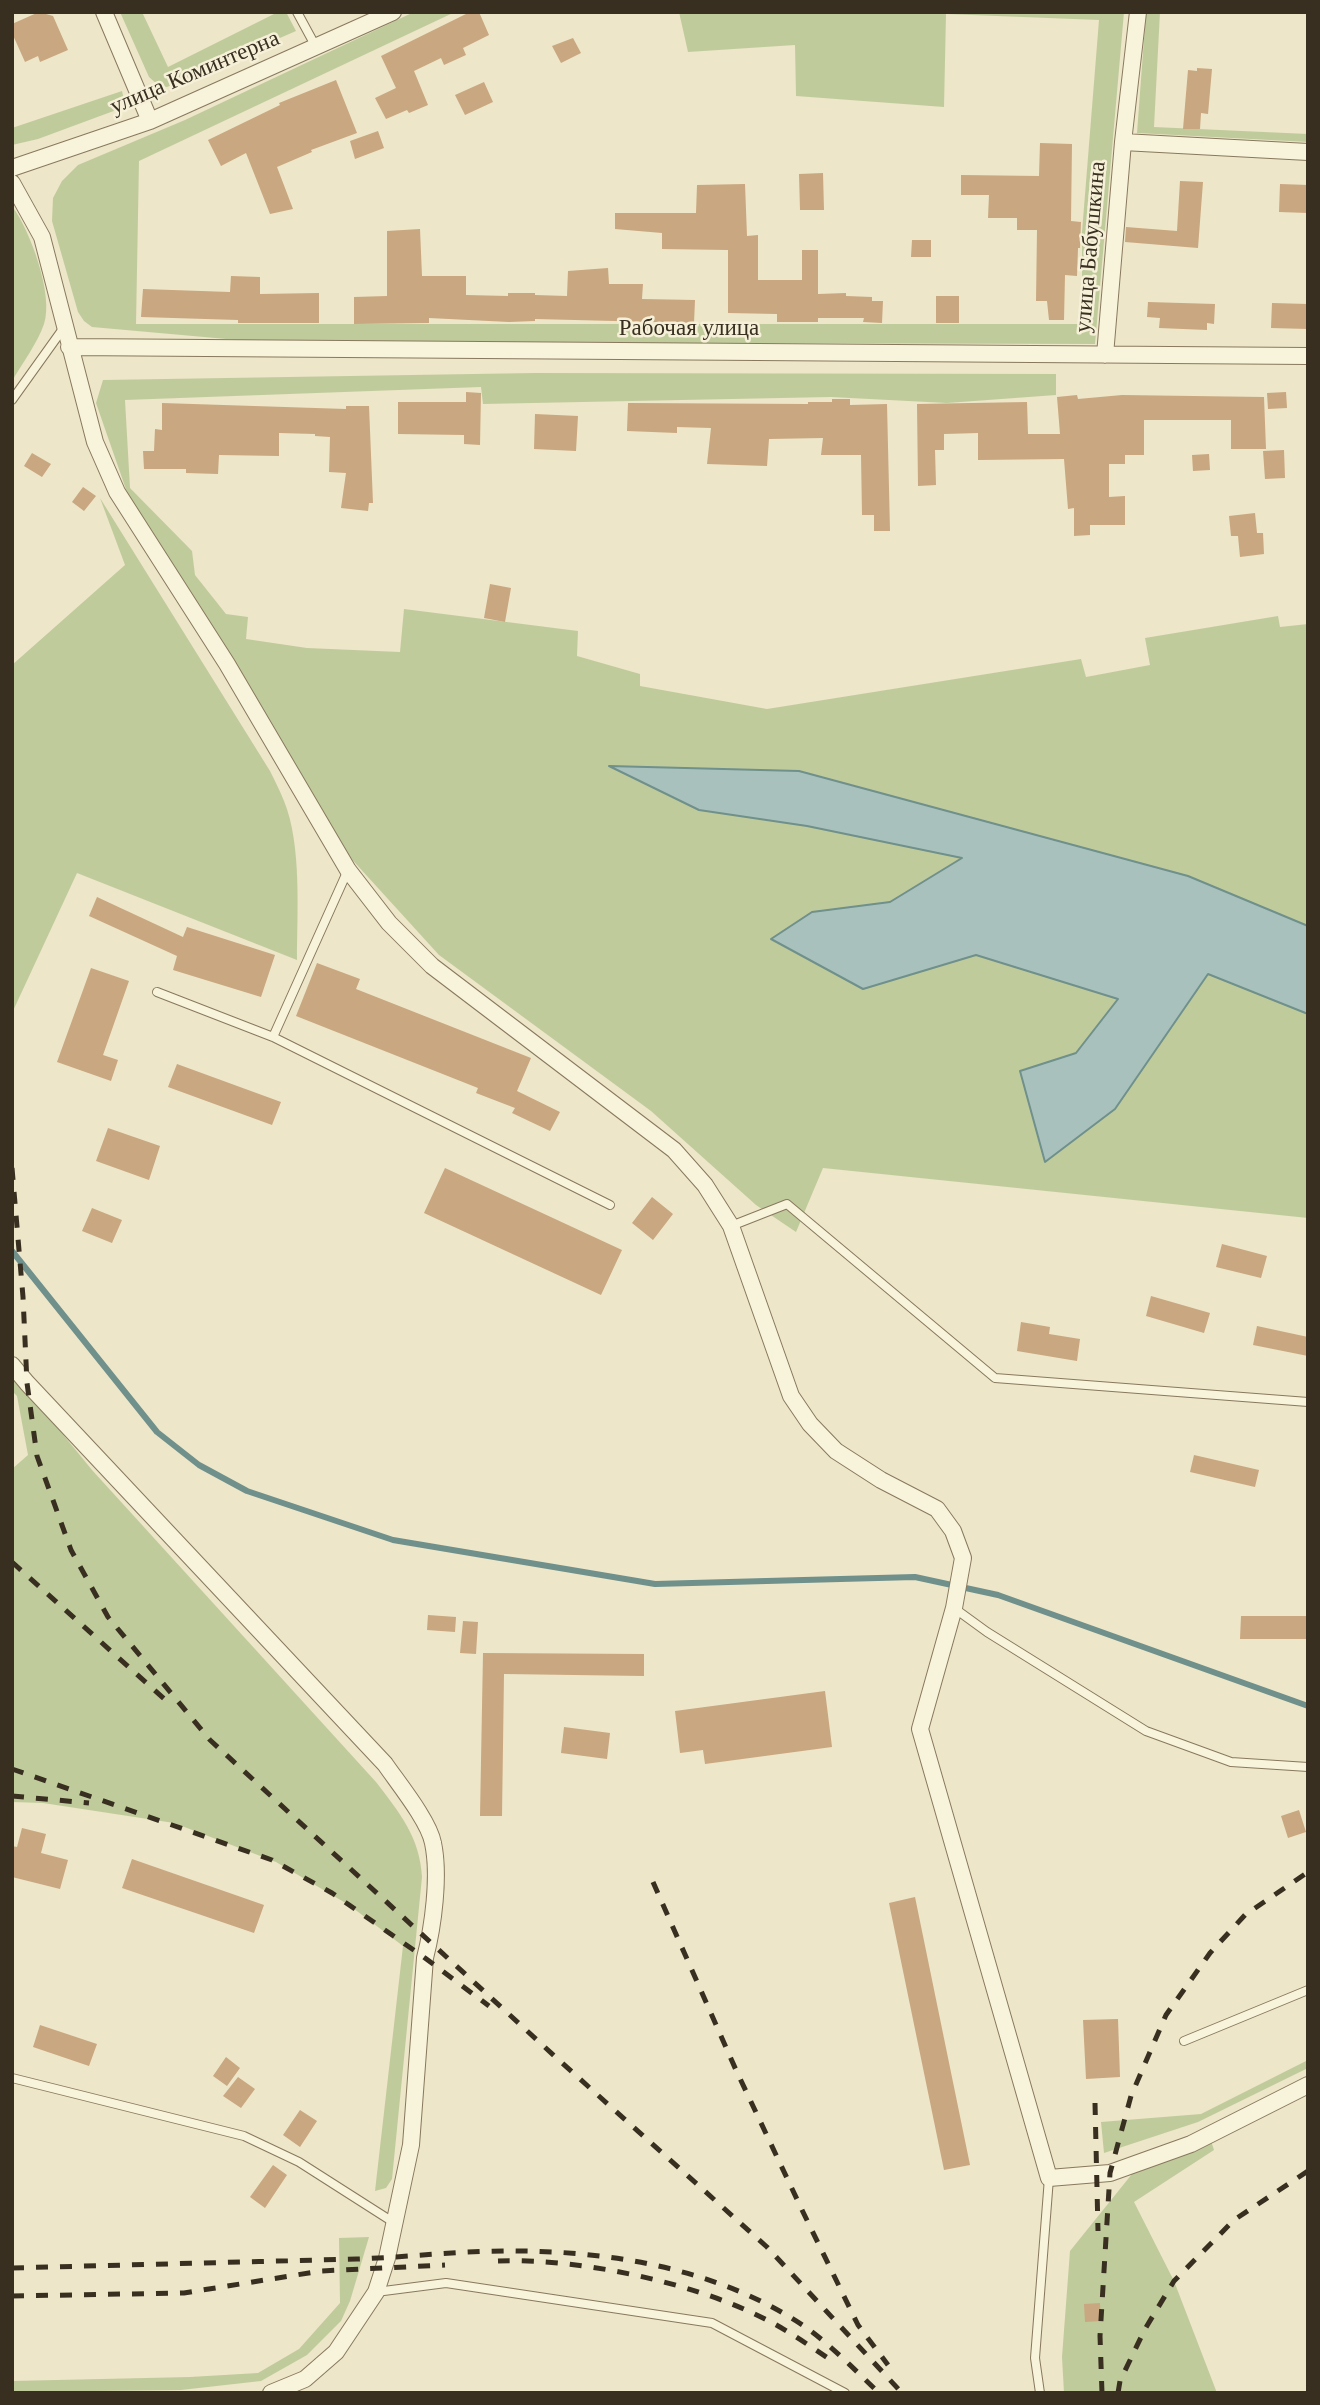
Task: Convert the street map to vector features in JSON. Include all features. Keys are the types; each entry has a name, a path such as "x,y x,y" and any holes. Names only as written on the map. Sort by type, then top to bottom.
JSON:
{"street":[{"path":"104,12 150,121"},
{"name":"улица Коминтерна","path":"12,168 150,121 393,12"},
{"name":"улица Бабушкина","path":"1105,355 1123,142 1138,12"},
{"name":"улица Бабушкина","path":"1123,142 1308,152"},
{"path":"12,183 42,237 94,442 117,492 228,664 348,870 389,923 432,966 674,1150 705,1185 731,1226 791,1396 810,1424 836,1451 881,1480 937,1509 953,1531 963,1558 954,1608 920,1729 1049,2178 1110,2173 1191,2144 1308,2085"},
{"name":"Рабочая улица","path":"69,347 1308,356"},
{"path":"12,1365 385,1764 418,1813 433,1842 435,1878 430,1940 425,1958 411,2145 387,2258 376,2292 336,2352 305,2379 271,2393"}],"lane":[{"path":"298,12 316,47"},
{"path":"12,400 65,326"},
{"path":"273,1037 348,870"},
{"path":"157,992 273,1037 610,1205"},
{"path":"731,1226 787,1204 995,1378 1308,1402"},
{"path":"954,1608 1146,1731 1231,1762 1308,1767"},
{"path":"1184,2041 1308,1990"},
{"path":"12,2078 244,2136 299,2162 393,2222"},
{"path":"1040,2393 1035,2358 1049,2178"},
{"path":"376,2292 446,2283 712,2323 845,2393"}],"green space":[{"path":"120,12 142,12 168,67 278,12 286,12 296,31 167,87 158,85 149,77"},
{"path":"414,12 455,12 139,161 136,324 1082,324 1082,232 1099,20 946,14 944,107 796,96 795,45 688,52 679,12 1124,12 1095,344 260,342 92,327 84,321 78,312 52,221 53,198 62,181 78,165 185,120"},
{"path":"1146,12 1160,12 1154,127 1308,134 1308,142 1137,133"},
{"path":"122,91 124,100 119,109 38,139 12,145 12,128"},
{"path":"12,206 33,246 43,280 46,312 38,339 12,381"},
{"path":"535,373 1056,374 1056,395 947,403 831,397 483,404 481,387 125,400 130,488 192,551 195,575 226,614 248,617 246,639 307,648 400,652 404,609 578,631 577,656 640,674 640,686 767,709 1081,659 1086,677 1150,665 1145,638 1278,616 1280,627 1308,624 1308,926 1188,876 799,771 611,766 699,810 807,826 963,858 890,902 812,912 772,939 862,989 976,955 1119,999 1076,1053 1020,1071 1115,1109 1208,974 1308,1014 1308,1218 823,1168 796,1232 756,1205 651,1111 439,955 347,854 232,657 129,498 96,403 103,380"},
{"path":"100,498 270,771 282,797 290,819 296,859 297,960 77,873 12,1013 12,665 125,565"},
{"path":"12,1372 92,1470 376,1782 413,1837 422,1877 392,2179 386,2188 375,2191 403,1946 349,1905 276,1862 174,1823 43,1803 12,1802 12,1469 28,1455 17,1396 12,1391"},
{"path":"1308,2060 1308,2068 1198,2122 1104,2153 1101,2122 1201,2114"},
{"path":"1211,2141 1214,2150 1134,2202 1174,2281 1217,2393 1064,2393 1062,2357 1070,2251 1132,2174"},
{"path":"369,2237 350,2301 341,2321 307,2355 261,2381 181,2390 12,2392 12,2381 258,2373 299,2349 340,2303 339,2238"}],"water":[{"path":"609,766 799,771 1188,876 1308,926 1308,1014 1208,974 1115,1109 1045,1162 1020,1071 1076,1053 1118,999 976,955 863,989 771,939 812,912 890,902 962,858 807,826 699,810"}],"building":[{"path":"39,12 53,16 68,50 40,62 38,56 25,62 12,33 12,24"},
{"path":"470,12 479,12 489,35 463,48 466,55 444,65 441,58 414,71 428,105 386,119 375,98 396,88 381,56"},
{"path":"573,38 581,53 561,63 552,46"},
{"path":"1197,68 1212,69 1208,114 1201,113 1200,129 1183,129 1188,70 1197,71"},
{"path":"336,80 357,133 311,150 312,152 277,167 293,209 270,214 246,153 221,166 208,140 280,105 279,103"},
{"path":"484,82 493,102 465,115 455,95"},
{"path":"378,131 384,148 355,159 350,141"},
{"path":"1040,143 1072,144 1071,221 1081,222 1080,248 1077,276 1065,275 1064,320 1049,320 1047,301 1036,301 1037,230 1017,230 1017,218 988,218 989,195 961,195 961,175 1039,176"},
{"path":"823,173 824,210 800,210 799,174"},
{"path":"1180,181 1203,182 1198,248 1125,242 1126,227 1177,231"},
{"path":"745,184 747,236 758,235 758,280 802,280 802,250 818,250 818,294 846,293 846,296 872,297 872,301 883,301 882,323 863,322 864,318 818,318 818,322 777,322 777,314 728,313 728,250 662,249 662,233 615,229 615,213 696,213 697,185"},
{"path":"1280,184 1308,185 1308,213 1279,212"},
{"path":"420,229 422,276 466,276 466,295 508,296 508,293 535,293 567,296 568,271 608,268 609,284 643,284 642,299 695,300 694,323 535,319 509,322 429,318 429,323 354,324 354,297 387,296 387,231"},
{"path":"912,240 931,240 931,257 911,257"},
{"path":"231,276 260,277 260,294 319,293 319,323 238,323 238,320 141,317 143,289 230,292"},
{"path":"936,296 959,296 959,323 936,323"},
{"path":"1148,302 1215,304 1214,324 1207,323 1207,330 1159,328 1160,318 1147,317"},
{"path":"1272,303 1308,304 1308,329 1271,328"},
{"path":"466,392 481,393 480,445 464,444 464,435 398,434 398,402 466,402"},
{"path":"1286,392 1287,408 1268,409 1267,393"},
{"path":"1077,395 1078,399 1122,395 1264,397 1266,449 1231,449 1231,420 1144,420 1144,455 1125,455 1125,464 1109,464 1109,497 1125,496 1125,525 1090,525 1090,535 1074,536 1074,508 1068,509 1064,459 978,460 978,433 944,434 944,450 935,450 936,485 918,486 917,404 1027,402 1028,434 1060,434 1057,397"},
{"path":"832,399 850,399 850,405 887,404 890,531 874,531 874,515 862,515 861,455 821,455 823,438 769,439 767,466 707,464 711,428 677,427 677,433 627,431 628,403 808,404 832,402"},
{"path":"162,403 346,409 346,406 369,406 373,503 369,503 368,511 341,508 346,473 329,472 330,437 315,434 279,433 279,456 219,455 218,474 186,473 186,469 144,469 143,451 154,451 155,429 162,430"},
{"path":"535,414 578,416 576,451 534,449"},
{"path":"1284,450 1285,478 1265,479 1263,451"},
{"path":"32,453 51,464 42,477 24,466"},
{"path":"1209,454 1210,470 1193,471 1192,455"},
{"path":"83,487 96,496 84,511 72,502"},
{"path":"1255,513 1257,533 1263,533 1264,554 1240,557 1238,536 1231,536 1229,516"},
{"path":"490,584 511,588 505,622 484,618"},
{"path":"97,897 183,937 187,927 275,955 261,997 173,970 177,956 89,916"},
{"path":"317,963 360,979 356,989 531,1058 517,1091 560,1112 550,1131 512,1113 515,1108 476,1093 478,1088 296,1016"},
{"path":"91,968 129,981 103,1055 118,1060 111,1081 57,1062"},
{"path":"177,1064 281,1102 272,1125 168,1087"},
{"path":"108,1128 160,1146 149,1180 96,1161"},
{"path":"445,1168 622,1250 601,1295 424,1213"},
{"path":"652,1197 673,1214 653,1240 632,1223"},
{"path":"92,1208 122,1220 112,1243 82,1231"},
{"path":"1222,1244 1267,1256 1261,1278 1216,1267"},
{"path":"1151,1296 1210,1313 1204,1333 1146,1316"},
{"path":"1021,1322 1050,1327 1049,1334 1080,1339 1077,1361 1017,1351"},
{"path":"1257,1326 1308,1337 1308,1356 1253,1345"},
{"path":"1194,1455 1259,1470 1255,1487 1190,1472"},
{"path":"428,1615 456,1617 455,1632 427,1630"},
{"path":"1241,1616 1308,1616 1308,1639 1240,1639"},
{"path":"463,1621 478,1622 476,1654 460,1653"},
{"path":"483,1653 644,1654 644,1676 504,1674 502,1816 480,1816"},
{"path":"825,1691 832,1747 705,1764 703,1750 680,1753 675,1711"},
{"path":"564,1727 610,1733 607,1759 561,1753"},
{"path":"1299,1810 1306,1832 1288,1838 1281,1816"},
{"path":"22,1828 46,1834 41,1853 68,1860 60,1889 12,1877 12,1846 17,1847"},
{"path":"132,1859 264,1905 254,1933 122,1888"},
{"path":"915,1897 970,2165 944,2170 889,1903"},
{"path":"1118,2019 1120,2077 1086,2079 1083,2020"},
{"path":"40,2025 97,2044 89,2066 33,2047"},
{"path":"226,2057 240,2068 227,2086 213,2076"},
{"path":"238,2077 255,2089 241,2108 223,2096"},
{"path":"300,2110 317,2121 300,2147 283,2135"},
{"path":"273,2165 287,2175 265,2208 250,2197"},
{"path":"1100,2303 1101,2321 1085,2322 1084,2304"}],"waterway":[{"path":"12,1251 157,1432 199,1465 247,1491 393,1540 655,1584 915,1577 998,1595 1308,1706"}],"railway":[{"path":"12,1168 27,1383 37,1456 71,1550 108,1617 210,1740 767,2247 902,2393"},
{"path":"12,1562 171,1705"},
{"path":"12,1769 272,1860 332,1893 489,2006"},
{"path":"12,1796 89,1803"},
{"path":"1102,2393 1100,2336 1110,2173 1131,2096 1166,2015 1210,1953 1245,1915 1308,1872"},
{"path":"653,1882 736,2070 803,2212 858,2325 888,2365"},
{"path":"1095,2103 1098,2231"},
{"path":"1118,2393 1120,2381 1145,2329 1174,2281 1234,2220 1308,2171"},
{"path":"12,2268 357,2259 500,2251 595,2255 668,2268 704,2278 772,2307 814,2333 879,2393"},
{"path":"498,2261 529,2261 599,2268 704,2294 765,2319 834,2362"},
{"path":"12,2296 184,2293 321,2271 445,2265"}]}
